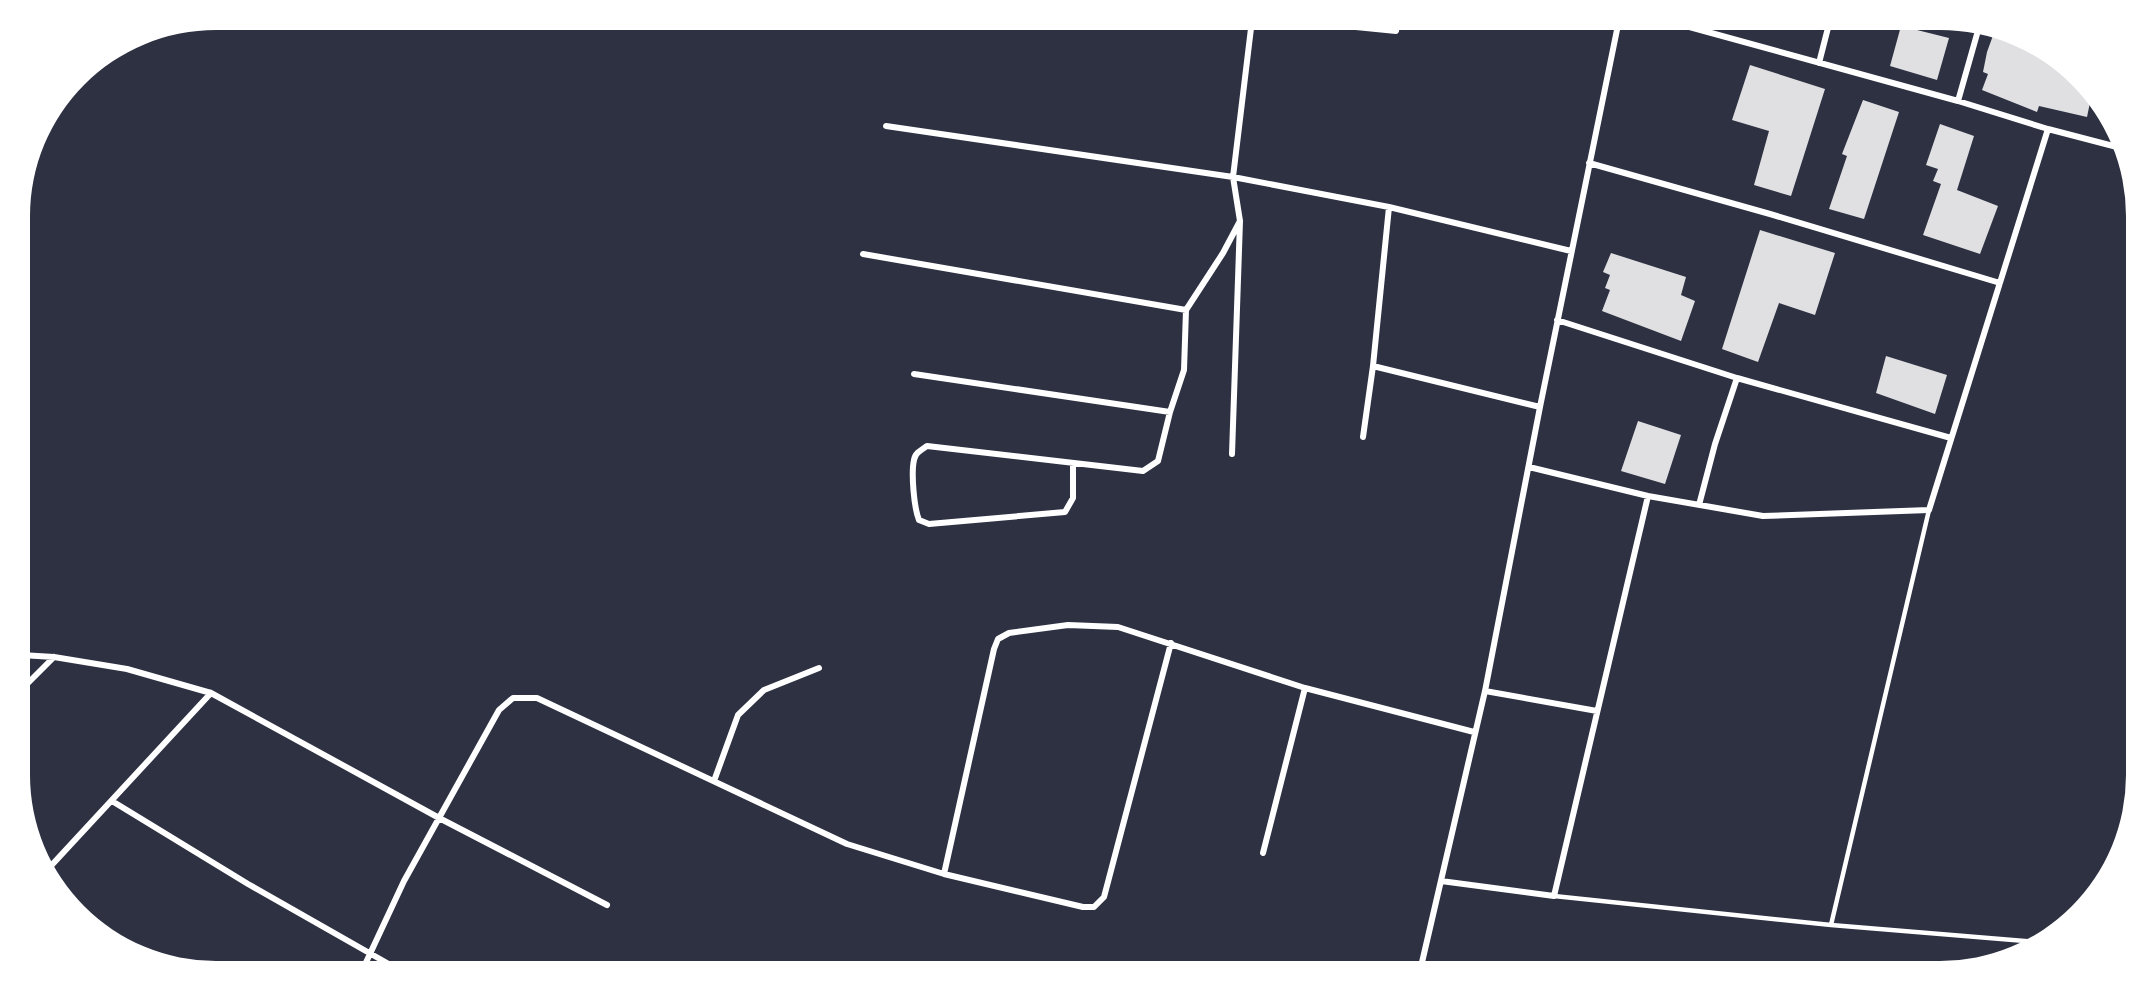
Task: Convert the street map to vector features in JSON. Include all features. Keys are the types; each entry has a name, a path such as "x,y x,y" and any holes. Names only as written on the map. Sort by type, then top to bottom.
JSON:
{"street":[{"path":"1232,454 1240,221 1233,177 1251,30"},
{"path":"1422,961 1485,691 1557,320 1617,30"},
{"path":"1700,30 2112,146"},
{"path":"1819,63 1827,30"},
{"path":"1958,101 1977,34"},
{"path":"886,126 1233,177 1389,207 1571,251"},
{"path":"1529,467 1648,496 1763,516 1929,510 2048,129"},
{"path":"1589,163 2000,283"},
{"path":"1363,437 1373,366 1389,207"},
{"path":"1073,464 1073,498 1065,513 929,524 919,520 915,509 914,459 918,451 927,446 1143,471 1158,461 1170,412 1184,370 1186,310 1223,253 1240,221"},
{"path":"863,254 1186,310"},
{"path":"1557,320 1737,378 1951,438"},
{"path":"1373,366 1540,407"},
{"path":"915,374 1170,412"},
{"path":"1699,505 1715,444 1737,378"},
{"path":"1441,881 1554,896 1648,496"},
{"path":"944,874 994,649 998,639 1009,633 1068,625 1118,627 1305,688 1474,732"},
{"path":"367,961 405,881 499,710 513,698 537,698 848,844 944,874 1083,907 1094,907 1104,897 1171,643"},
{"path":"30,656 54,657 127,669 212,693 441,819 607,905"},
{"path":"30,681 54,657"},
{"path":"714,781 738,714 764,690 819,668"},
{"path":"1263,853 1305,688"},
{"path":"1485,691 1597,711"},
{"path":"53,864 212,693"},
{"path":"112,801 380,961"}],"lane":[{"path":"1831,925 1929,510"},
{"path":"1554,896 1831,925 2024,941"}],"building":[{"path":"1900,30 1917,30 1949,38 1937,80 1890,66"},
{"path":"1992,38 2011,44 2053,68 2088,103 2087,117 2039,106 2037,112 1982,90 1988,74 1983,72"},
{"path":"1750,65 1825,89 1791,196 1754,185 1769,131 1732,120"},
{"path":"1863,100 1899,112 1864,219 1829,209 1847,156 1842,154"},
{"path":"1940,124 1974,136 1957,190 1998,206 1980,254 1923,235 1941,184 1933,181 1938,169 1926,165"},
{"path":"1760,230 1835,253 1815,315 1779,303 1758,362 1722,349"},
{"path":"1611,253 1686,277 1681,295 1695,301 1681,341 1602,311 1610,290 1605,288 1610,275 1603,272"},
{"path":"1886,356 1947,375 1935,414 1876,393"},
{"path":"1638,421 1681,435 1665,484 1621,471"}]}
